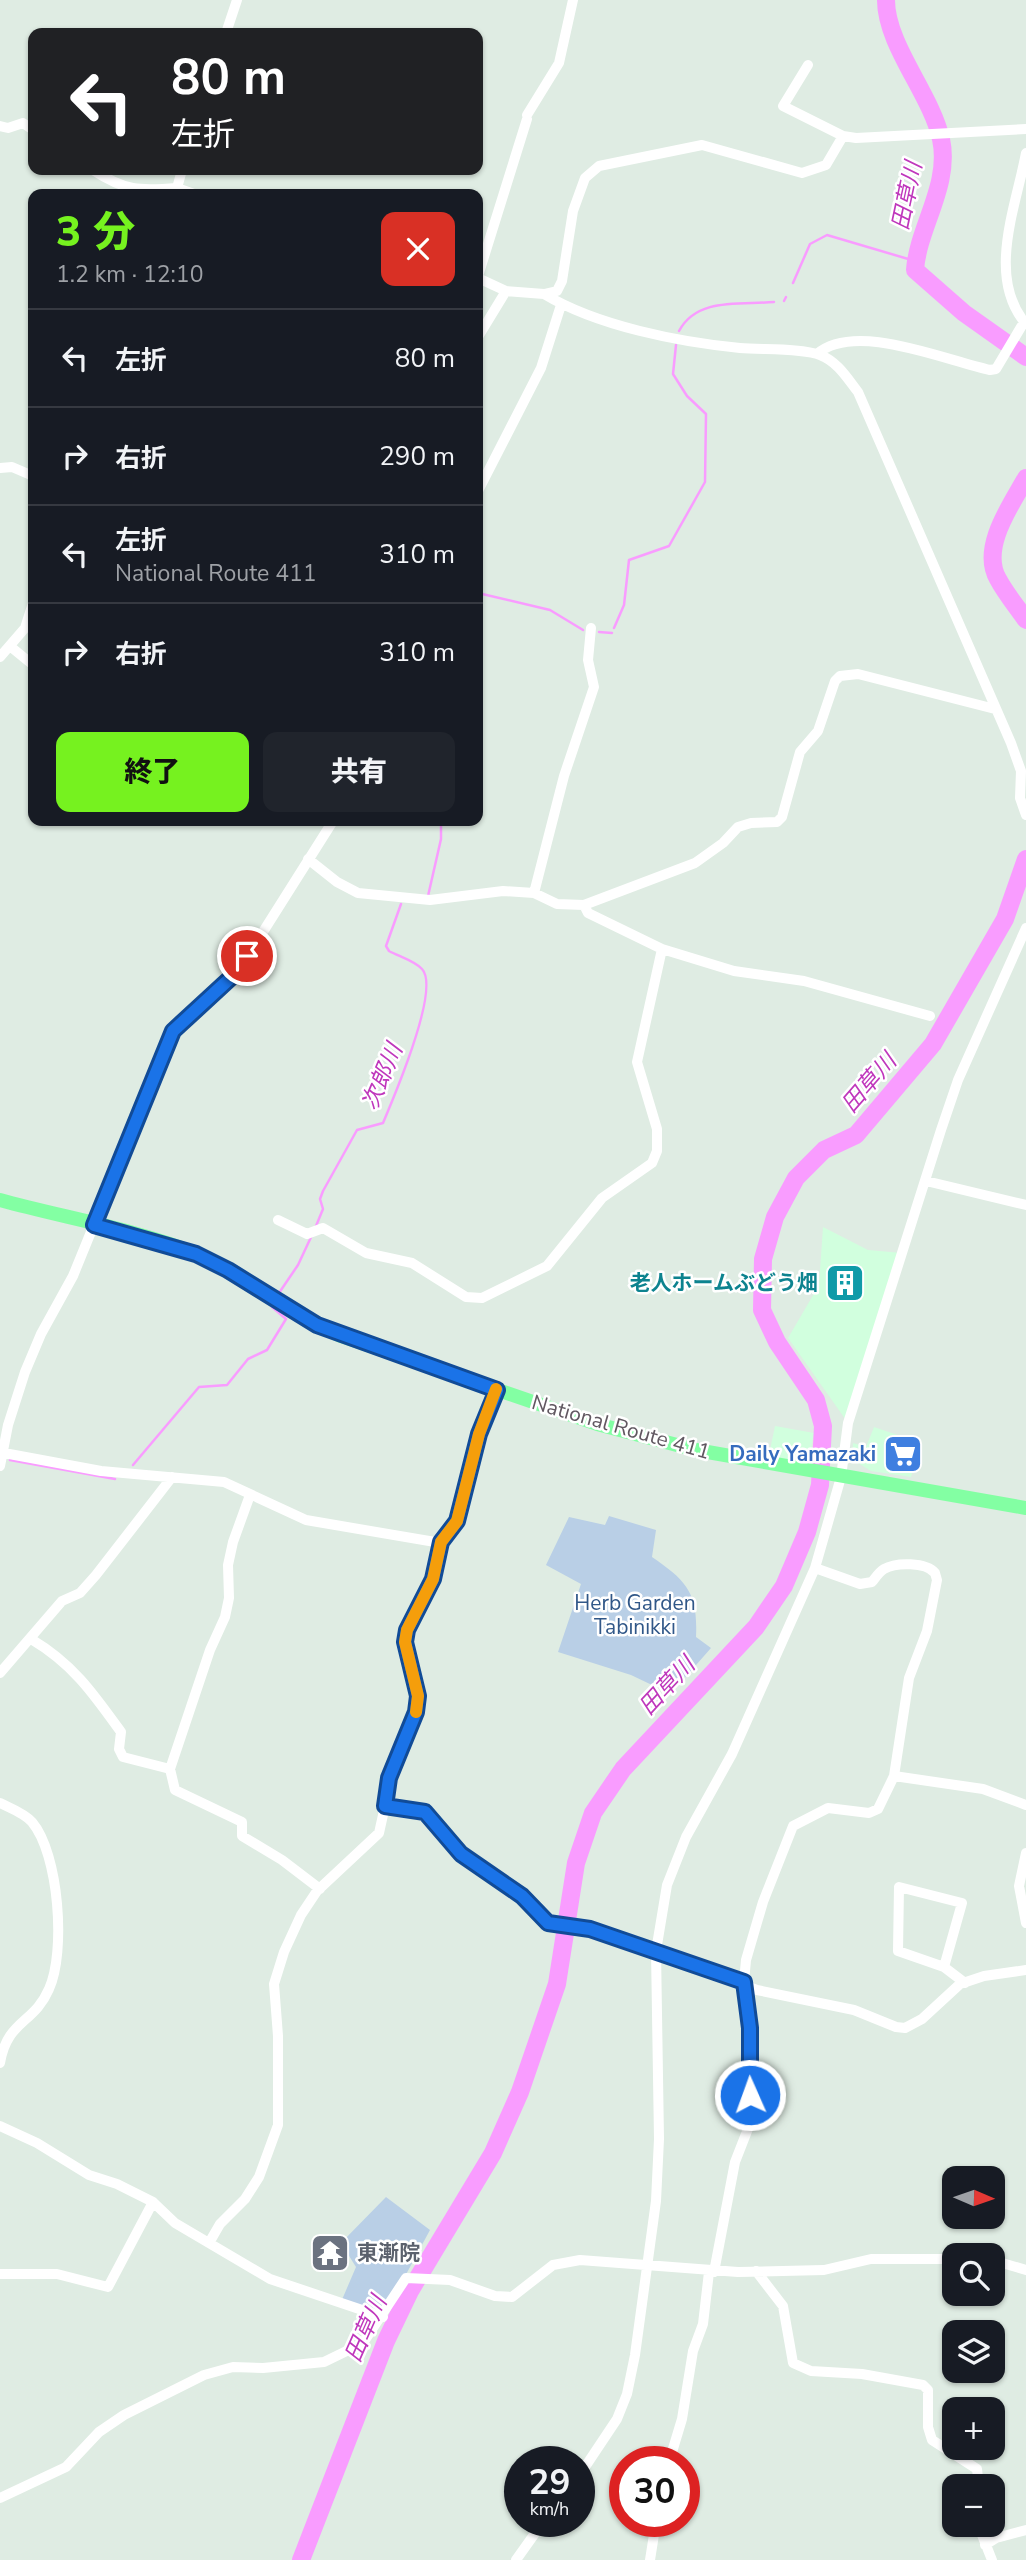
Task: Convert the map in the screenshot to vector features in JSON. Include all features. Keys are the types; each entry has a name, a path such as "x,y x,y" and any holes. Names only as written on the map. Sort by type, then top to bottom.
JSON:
{"highway":[{"name":"National Route 411","path":"0,1200 196,1254 228,1270 317,1325 597,1424 696,1450 1026,1508"}],"street":[{"path":"228,28 237,0"},
{"path":"483,261 527,117 559,63 573,0"},
{"path":"808,65 783,106 843,136 1026,129"},
{"path":"0,126 8,128 23,123 28,126"},
{"path":"544,295 557,291 562,281 573,211 585,178 598,166 702,145 802,173 815,172 826,165 843,136"},
{"path":"817,354 829,344 845,341 896,343 918,352 990,370 996,369 1025,323 1009,297 1005,280 1005,259 1026,153"},
{"path":"101,175 116,185 129,189"},
{"path":"177,188 181,175"},
{"path":"163,189 180,189"},
{"path":"483,280 506,291 544,295 561,304 696,343 817,354 838,367 858,392 1021,771 1020,798 1024,813"},
{"path":"483,329 506,291"},
{"path":"483,481 541,368 561,304"},
{"path":"0,468 12,467 28,474"},
{"path":"0,657 25,628 28,619"},
{"path":"534,893 564,776 586,720 594,687 588,660 591,628"},
{"path":"11,647 28,661"},
{"path":"308,859 337,882 358,893 430,900 503,891 534,893 557,904 584,905 695,863 738,827 751,823 777,822 782,817 800,752 818,731 835,681 840,676 858,674 995,709"},
{"path":"0,1466 8,1425 25,1372 41,1335 73,1276 173,1031 237,972 327,826"},
{"path":"584,905 588,913 662,949 734,971 803,981 930,1016"},
{"path":"595,2453 610,2431 627,2394 656,2201 659,2139 656,1951 662,1907 677,1858 732,1754 815,1568 827,1534 834,1475 848,1423 958,1080 1026,928"},
{"path":"278,1220 307,1234 323,1228 366,1253 412,1263 466,1297 482,1298 547,1266 602,1198 652,1163 657,1150 657,1129 637,1062 662,949"},
{"path":"926,1181 1026,1205"},
{"path":"209,2243 220,2224 245,2199 259,2177 278,2125 278,2036 274,1984 284,1952 301,1915 320,1889 379,1833 389,1778 416,1712 418,1696 405,1642 407,1630 433,1579 441,1542 457,1521 479,1434 497,1390"},
{"path":"4,1453 101,1471 224,1482 306,1520 441,1542"},
{"path":"0,1673 62,1601 80,1592 96,1575 172,1476"},
{"path":"250,1495 230,1553 229,1598 225,1617 210,1650 170,1769 175,1790 242,1822 242,1836 282,1860 320,1889"},
{"path":"674,2446 682,2419 693,2351 704,2324 711,2272 735,2162 753,2116 748,2079 750,2028 744,1982 746,1960 763,1902 793,1826 828,1808 869,1813 878,1808 894,1776 909,1678 928,1631 935,1573 925,1566 891,1566 881,1570 872,1582 860,1584 815,1568"},
{"path":"31,1639 51,1651 82,1678 121,1732 120,1749 123,1757 170,1769"},
{"path":"894,1776 983,1789 1026,1805"},
{"path":"0,1803 27,1817 39,1834 55,1886 57,1925 50,1988 36,2009 9,2035 0,2063"},
{"path":"385,1806 425,1812 461,1854 522,1896 548,1923 590,1929 744,1982 757,1990 854,2010 905,2028 965,1983 984,1976 1026,1970"},
{"path":"1026,1853 1019,1886 1026,1923"},
{"path":"944,1968 962,1903 899,1887 898,1951 944,1968 965,1983"},
{"path":"0,2126 37,2143 89,2175 117,2184 153,2202 175,2222 270,2279 383,2317"},
{"path":"0,2274 57,2274 108,2287 153,2202"},
{"path":"0,2498 66,2467 99,2432 124,2415 204,2375 233,2367 263,2368 324,2362 363,2343 383,2317 406,2278 450,2280 495,2296 512,2297 553,2265 580,2260 648,2264 711,2272 756,2272 824,2270 872,2259 942,2259"},
{"path":"1005,2264 1026,2270"},
{"path":"756,2272 783,2306 793,2363 811,2371 862,2374 923,2385 928,2390 928,2427 932,2440 977,2469 978,2474"},
{"path":"985,2545 996,2538 1026,2530"},
{"path":"516,2560 533,2537"},
{"path":"650,2560 654,2537"},
{"path":"982,2537 992,2560"}],"shaded area":[{"path":"823,1227 868,1250 902,1253 848,1423 788,1338 819,1285"},
{"path":"775,1426 814,1433 807,1471 767,1464"},
{"path":"874,1427 921,1443 911,1477 871,1471 852,1456 853,1443 866,1447"}],"green space":[{"name":"Herb Garden Tabinikki","path":"609,1516 656,1530 652,1557 682,1581 692,1599 696,1637 711,1648 682,1681 652,1685 631,1675 558,1652 581,1584 546,1565 569,1517 605,1525"},
{"path":"386,2197 430,2230 383,2317 341,2302 356,2267 341,2243"}],"waterway":[{"name":"田草川","path":"886,0 893,34 936,122 943,156 942,173 917,254 915,270 964,313 1026,357"},
{"name":"次郎川","path":"793,283 810,244 827,235 915,261"},
{"name":"次郎川","path":"784,301 786,297"},
{"name":"次郎川","path":"679,331 687,320 708,308 774,302"},
{"name":"次郎川","path":"614,628 624,605 629,560 669,546 705,482 706,414 687,396 673,374 676,345"},
{"name":"田草川","path":"1026,478 1000,527 993,554 993,567 998,579 1026,620"},
{"name":"次郎川","path":"483,594 550,610 583,630"},
{"name":"次郎川","path":"599,632 612,633"},
{"name":"次郎川","path":"428,896 441,839 441,826"},
{"name":"田草川","path":"301,2560 386,2341 410,2291 493,2153 520,2092 557,1984 576,1863 593,1813 623,1769 756,1627 784,1586 807,1532 820,1485 823,1426 816,1400 777,1342 762,1310 763,1259 775,1217 796,1178 824,1150 856,1135 933,1044 1005,919 1026,859"},
{"name":"次郎川","path":"316,1226 323,1209 320,1199 323,1191 357,1130 383,1123 421,1020 426,980 422,969 389,951 386,946 401,904"},
{"name":"次郎川","path":"279,1293 298,1265 312,1235"},
{"name":"次郎川","path":"133,1465 199,1387 227,1385 248,1359 267,1350 286,1319 272,1307"},
{"name":"次郎川","path":"10,1460 115,1479"}],"slow traffic":[{"path":"416,1712 418,1696 405,1642 407,1630 433,1579 441,1542 457,1521 465,1500 479,1434 496,1389"}],"place":[{"name":"老人ホームぶどう畑","path":"845,1283"},
{"name":"Daily Yamazaki","path":"903,1454"},
{"name":"東漸院","path":"330,2253"}],"route":[{"path":"247,956 237,972 173,1031 155,1068 133,1132 94,1225 196,1254 228,1270 303,1318 341,1336 497,1390 479,1434 465,1500 457,1521 441,1542 433,1579 407,1630 405,1642 418,1696 416,1712 389,1778 385,1806 425,1812 461,1854 522,1896 548,1923 590,1929 744,1982 750,2028 750,2095"}]}
